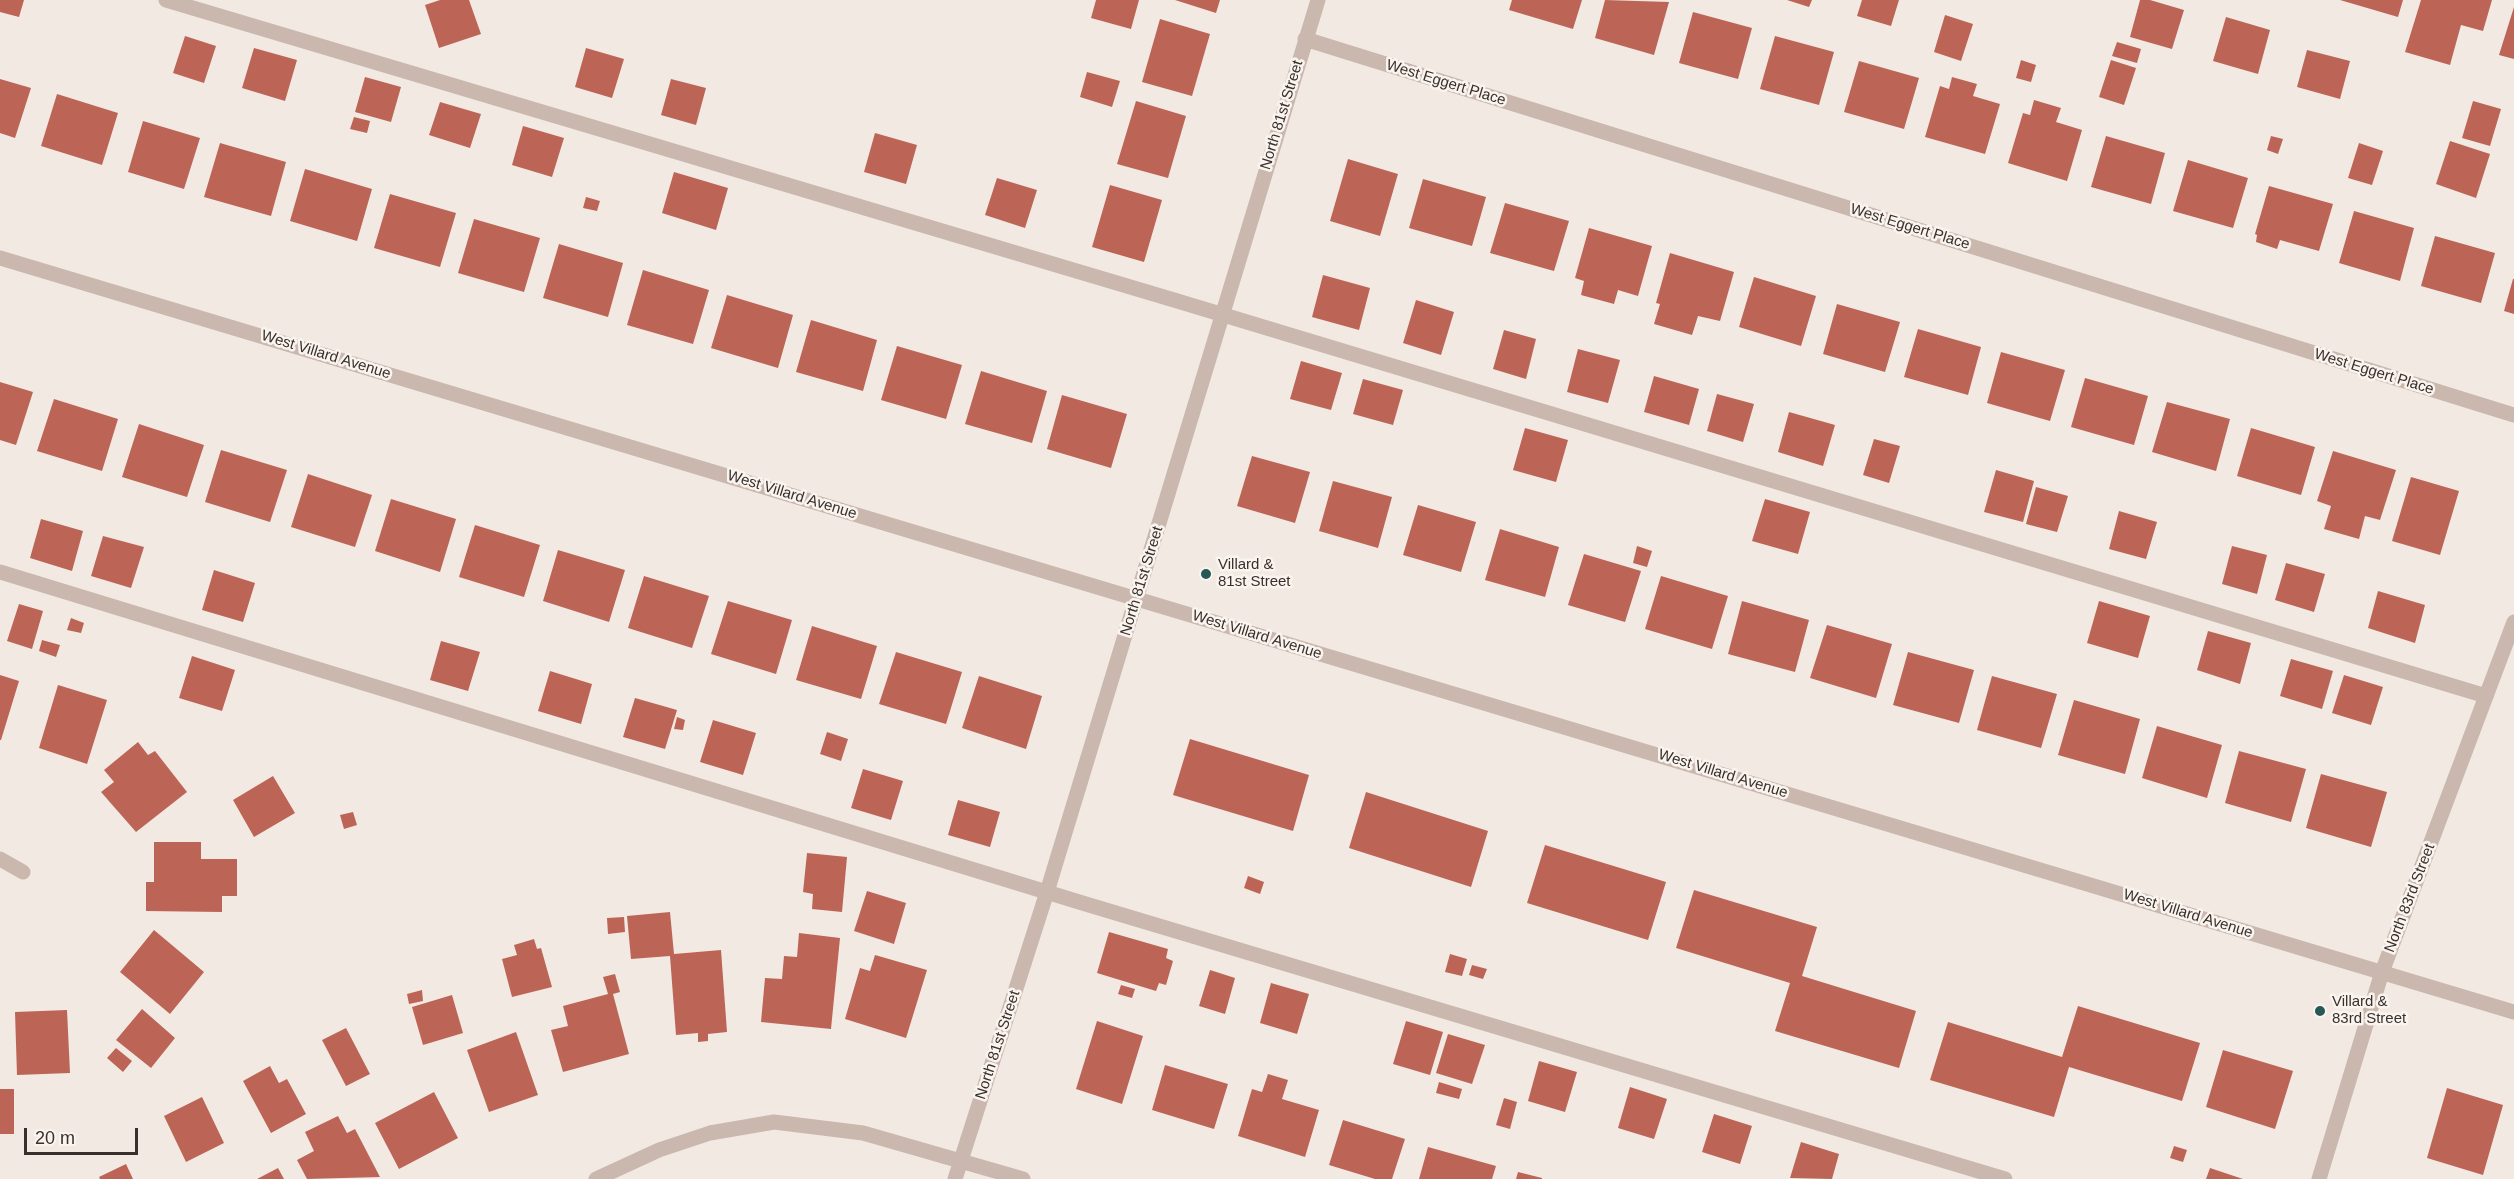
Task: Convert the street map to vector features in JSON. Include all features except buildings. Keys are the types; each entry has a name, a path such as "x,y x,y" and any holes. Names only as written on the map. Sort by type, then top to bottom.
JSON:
{"street":[{"path":"166,0 1223,315 2486,696"},
{"name":"North 81st Street","path":"955,1179 1047,892 1318,0"},
{"name":"West Eggert Place","path":"1305,39 2514,415"},
{"name":"West Villard Avenue","path":"0,258 2514,1012"},
{"path":"0,572 1047,892 2005,1179"},
{"name":"North 83rd Street","path":"2319,1179 2382,972 2514,622"},
{"path":"0,859 23,872"},
{"path":"596,1179 659,1150 710,1133 774,1122 863,1133 1023,1179"}],"place":[{"name":"Villard & 81st Street","path":"1206,574"},
{"name":"Villard & 83rd Street","path":"2320,1011"}]}
